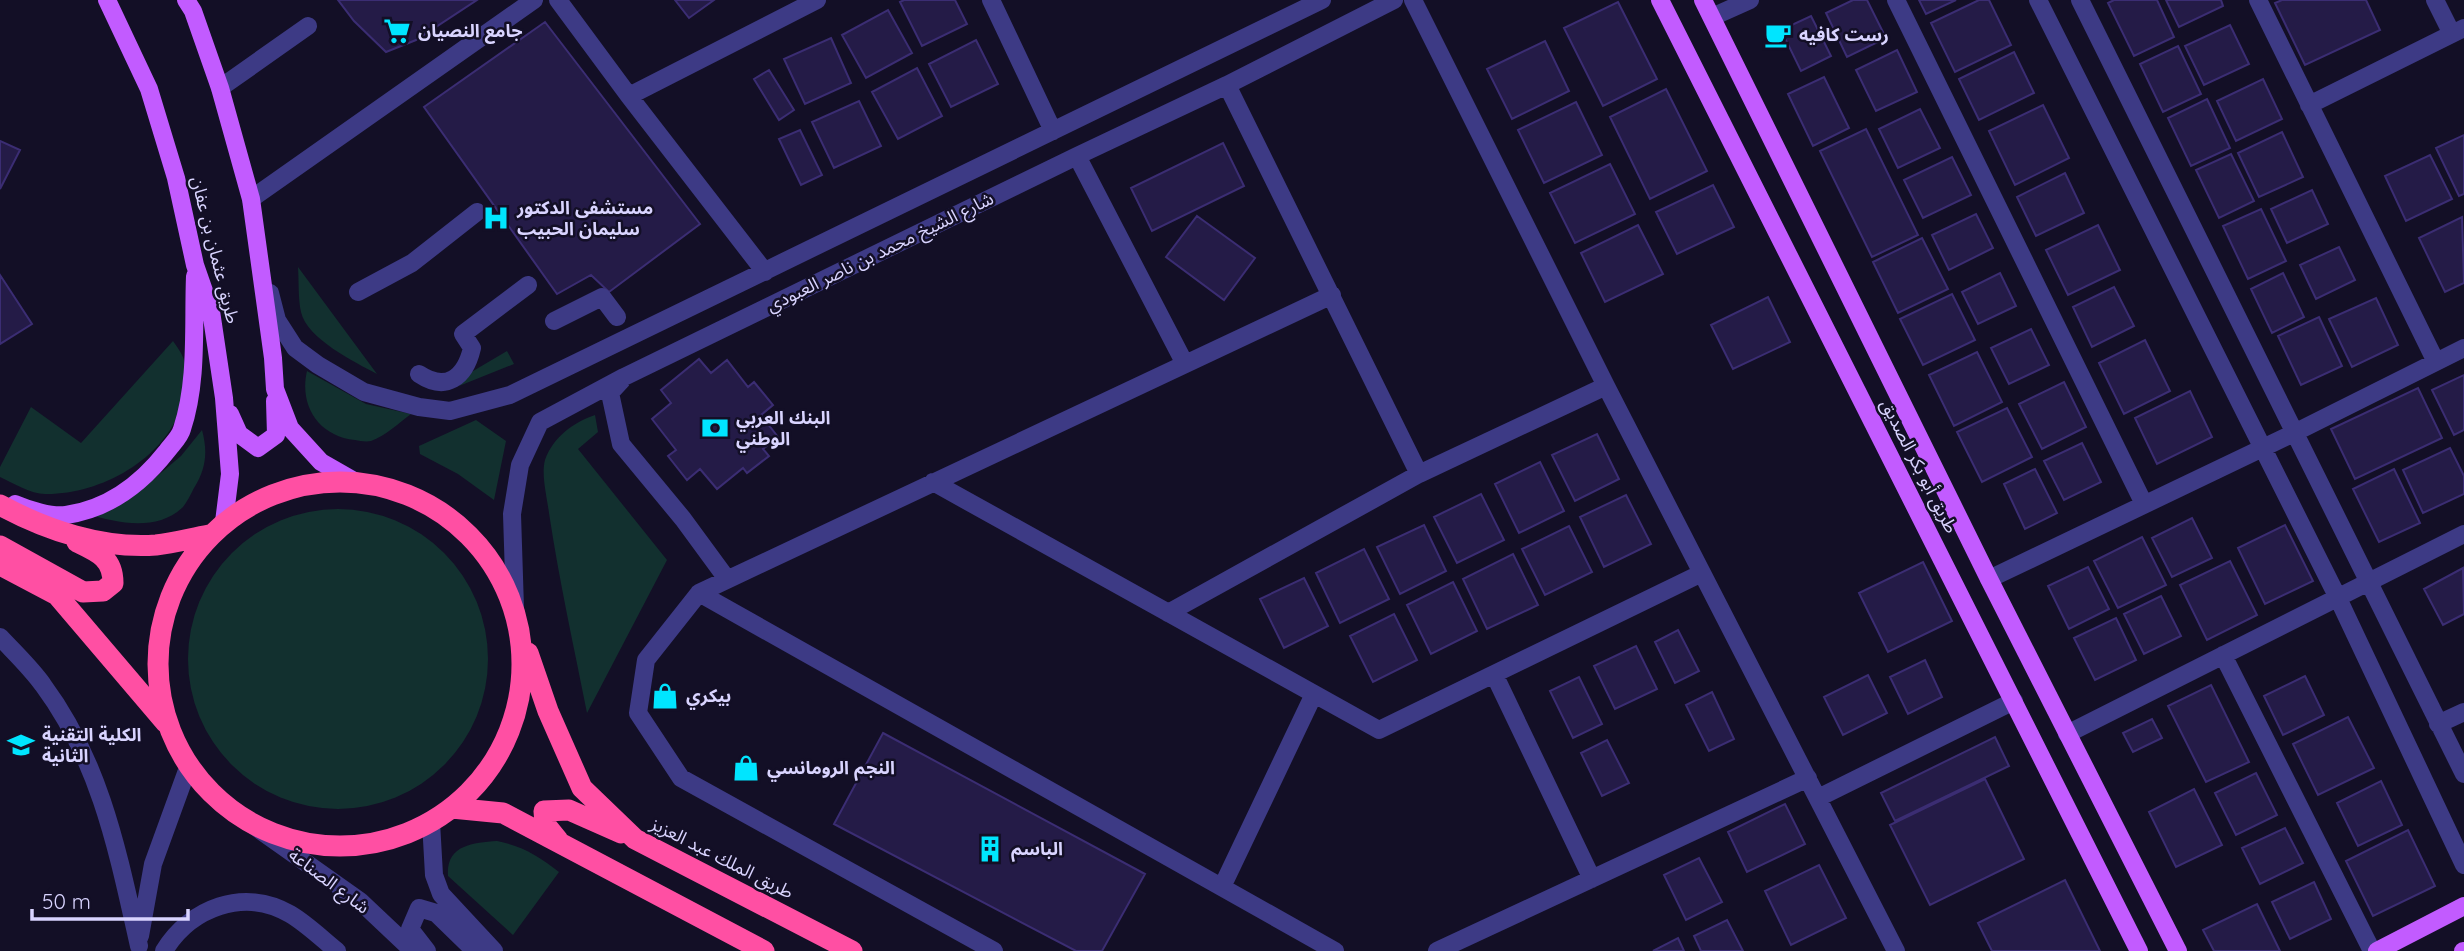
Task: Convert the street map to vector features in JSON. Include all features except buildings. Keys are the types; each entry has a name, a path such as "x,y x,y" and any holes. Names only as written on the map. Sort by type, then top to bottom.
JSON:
{"highway":[{"path":"356,482 408,494 455,521 491,560 515,608 521,632 523,681 511,730 487,773 452,808 431,822 384,841 335,846 285,838 240,817 206,788 179,751 167,724 157,675 161,624 179,576 217,529 264,497 309,484 356,482"},
{"path":"0,505 91,549 107,560 113,571 113,583 103,591 83,592 0,546"},
{"path":"54,530 110,543 155,545 217,529"},
{"path":"0,565 57,595 167,724"},
{"name":"طريق الملك عبد العزيز","path":"521,632 548,711 582,788 635,839 852,951"},
{"path":"452,808 503,813 764,951"},
{"path":"561,844 545,824 544,811 569,810 635,839"}],"main road":[{"name":"طريق عثمان بن عفان","path":"107,0 149,89 176,178 195,265 211,311 224,398 230,474 217,529"},
{"name":"طريق عثمان بن عفان","path":"186,0 193,11 220,88 251,199 275,389 290,428 321,462 356,482"},
{"name":"طريق أبو بكر الصديق","path":"1660,0 2139,951"},
{"name":"طريق أبو بكر الصديق","path":"1703,0 1989,579 2178,951"},
{"path":"0,498 29,510 65,516 103,505 136,485 157,464 181,432 191,389 195,265"},
{"path":"224,398 239,434 258,449 276,435 275,389"},
{"path":"2374,951 2464,906"}],"street":[{"path":"251,199 534,0"},
{"path":"558,0 765,272"},
{"path":"991,0 1053,131"},
{"name":"شارع الشيخ محمد بن ناصر العبودي","path":"257,243 277,320 295,348 364,392 429,409 450,411 510,395 1322,0"},
{"name":"شارع الشيخ محمد بن ناصر العبودي","path":"515,608 512,514 520,466 540,422 624,377 1227,85 1394,0"},
{"path":"1413,0 1606,386 1896,951"},
{"path":"1712,17 1751,0"},
{"path":"1896,0 2144,504"},
{"path":"2038,0 2337,596 2464,864"},
{"path":"2080,0 2464,774"},
{"path":"2258,0 2436,362"},
{"path":"2309,105 2458,31 2435,0"},
{"path":"629,96 812,1"},
{"path":"220,88 308,26"},
{"path":"1227,85 1419,474"},
{"path":"1077,156 1185,364"},
{"path":"358,292 412,263 477,212"},
{"path":"419,374 429,380 442,382 455,379 468,363 472,348 463,334 528,285"},
{"path":"994,951 681,778 638,713 646,660 699,593 1332,295"},
{"path":"554,321 602,296 617,317"},
{"path":"1989,579 2464,348"},
{"path":"624,377 610,393 621,444 683,519 727,579"},
{"path":"1168,613 1419,474 1606,386"},
{"path":"933,482 1379,730 1702,573"},
{"path":"2067,734 2464,534"},
{"path":"699,593 1335,951"},
{"path":"0,637 43,684 76,738 101,794 116,844 138,948"},
{"path":"2223,655 2374,951"},
{"path":"1494,674 1591,879"},
{"path":"1222,887 1314,694"},
{"path":"1818,799 2014,701"},
{"path":"2438,724 2464,712"},
{"path":"138,948 153,864 189,765"},
{"path":"1437,951 1808,778"},
{"name":"شارع الصناعة","path":"240,817 360,901 413,951"},
{"path":"431,822 435,875 441,894 495,951"},
{"path":"164,951 173,936 186,924 206,910 230,902 258,902 289,914 337,951"},
{"path":"427,951 410,929 419,908 436,914 475,951"}],"green space":[{"path":"298,267 377,374 333,349 305,322 300,307"},
{"path":"173,341 186,366 184,395 172,426 145,458 107,481 66,493 34,492 0,477 0,467 31,407 81,443"},
{"path":"507,351 514,364 459,386 468,374"},
{"path":"307,371 366,404 411,414 387,433 371,441 342,437 321,425 314,417 306,396"},
{"path":"595,415 598,432 578,449 667,560 587,713 557,563 544,472 545,460 553,444 572,426"},
{"path":"476,420 506,441 494,500 458,474 420,454 419,446"},
{"path":"202,430 205,453 201,474 183,507 173,515 149,523 137,523 88,514 143,488 181,456"},
{"path":"338,509 367,512 395,520 421,534 444,553 463,576 477,602 485,630 488,659 485,688 477,716 463,742 444,765 421,784 395,798 367,806 338,809 309,806 281,798 255,784 232,765 213,742 199,716 191,688 188,659 191,630 199,602 213,576 232,553 255,534 281,520 309,512"},
{"path":"497,841 530,852 559,872 513,935 448,876 451,858 456,852 470,845"}],"place":[{"name":"جامع النصيان","path":"397,31"},
{"name":"رست كافيه","path":"1778,35"},
{"name":"مستشفى الدكتور سليمان الحبيب","path":"496,218"},
{"name":"البنك العربي الوطني","path":"715,428"},
{"name":"بيكري","path":"665,696"},
{"name":"الكلية التقنية الثانية","path":"21,745"},
{"name":"النجم الرومانسي","path":"746,768"},
{"name":"الباسم","path":"990,849"}]}
